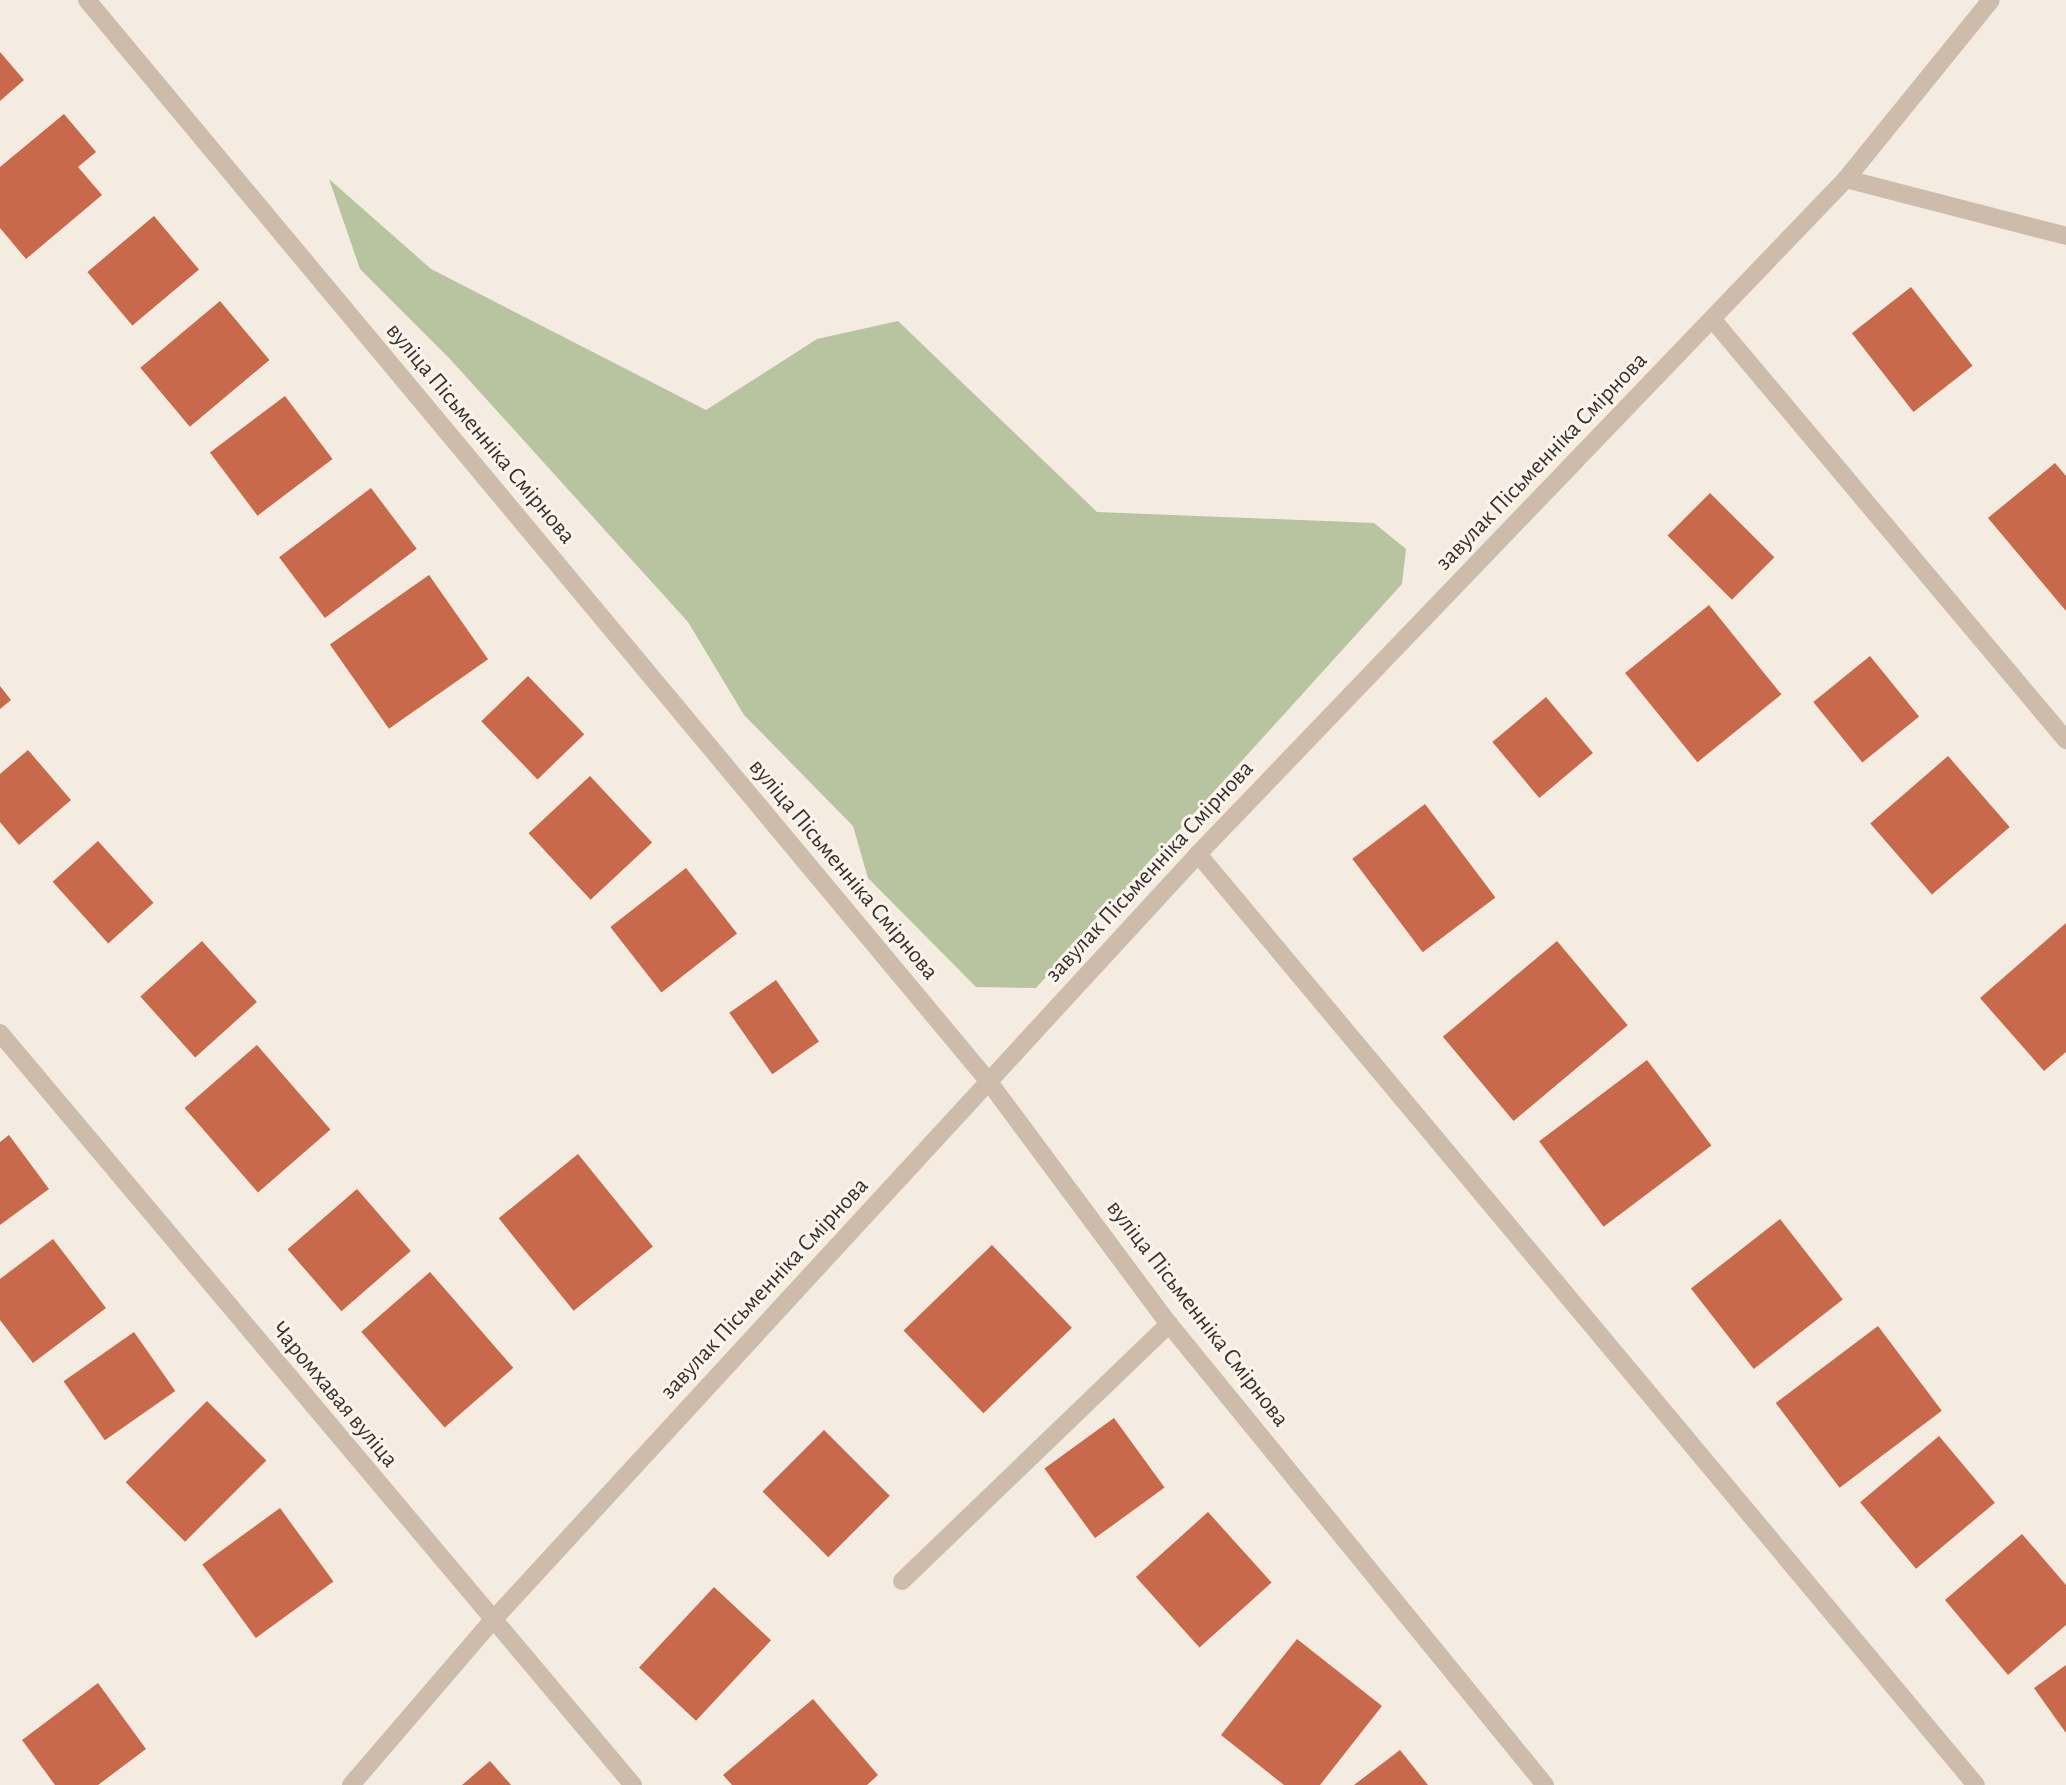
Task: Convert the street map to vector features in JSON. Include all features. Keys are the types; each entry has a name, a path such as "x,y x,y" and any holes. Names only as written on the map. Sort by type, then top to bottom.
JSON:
{"street":[{"name":"вуліца Пісьменніка Смірнова","path":"87,0 989,1082 1169,1324 1545,1785"},
{"name":"завулак Пісьменніка Смірнова","path":"351,1785 494,1620 1198,854 1846,179 1991,0"},
{"path":"1846,179 2066,236"},
{"path":"1713,320 2066,740"},
{"path":"1198,854 1976,1785"},
{"name":"Чаромхавая вуліца","path":"0,1033 633,1785"},
{"path":"902,1581 1169,1324"}],"green space":[{"path":"329,179 431,269 706,410 817,339 898,321 1097,512 1374,523 1406,549 1402,584 1036,988 976,987 868,878 853,826 744,715 688,622 450,359 360,269"}],"building":[{"path":"0,52 24,80 0,101"},
{"path":"64,114 96,152 78,167 102,195 26,259 0,228 0,167"},
{"path":"154,216 199,270 132,326 87,272"},
{"path":"1911,287 1973,366 1913,412 1852,333"},
{"path":"220,301 269,360 190,427 140,368"},
{"path":"285,396 333,459 257,516 210,453"},
{"path":"2055,463 2066,476 2066,611 1988,518"},
{"path":"371,488 417,549 325,618 279,557"},
{"path":"1710,493 1774,557 1732,600 1668,535"},
{"path":"429,575 488,659 389,729 330,644"},
{"path":"1709,605 1781,694 1697,762 1625,673"},
{"path":"1870,656 1919,717 1862,763 1813,702"},
{"path":"528,676 584,734 538,779 481,721"},
{"path":"0,686 11,700 0,709"},
{"path":"1546,697 1593,753 1539,798 1492,742"},
{"path":"28,750 71,800 19,845 0,822 0,774"},
{"path":"1948,756 2010,827 1932,895 1870,824"},
{"path":"590,776 652,843 591,900 529,833"},
{"path":"1425,804 1495,897 1423,952 1352,859"},
{"path":"98,841 154,903 108,943 53,882"},
{"path":"686,868 737,933 661,993 610,927"},
{"path":"2066,923 2066,1052 2044,1071 1980,998"},
{"path":"202,941 257,1002 195,1057 140,997"},
{"path":"1557,941 1628,1025 1514,1121 1443,1037"},
{"path":"776,980 819,1041 772,1074 729,1013"},
{"path":"257,1045 330,1130 258,1193 185,1108"},
{"path":"1647,1060 1711,1145 1604,1227 1539,1141"},
{"path":"9,1135 49,1189 0,1225 0,1142"},
{"path":"578,1154 653,1246 574,1311 499,1218"},
{"path":"357,1189 411,1251 341,1311 288,1249"},
{"path":"1780,1219 1843,1299 1754,1369 1691,1289"},
{"path":"53,1239 106,1308 33,1363 0,1320 0,1279"},
{"path":"992,1245 1072,1328 983,1413 904,1330"},
{"path":"430,1272 513,1368 445,1428 361,1332"},
{"path":"1878,1326 1942,1411 1840,1488 1776,1403"},
{"path":"134,1332 175,1391 105,1440 64,1381"},
{"path":"207,1401 266,1460 185,1542 126,1482"},
{"path":"1114,1418 1165,1488 1095,1538 1044,1469"},
{"path":"824,1430 890,1496 828,1557 762,1492"},
{"path":"1939,1436 1995,1503 1916,1569 1860,1502"},
{"path":"280,1508 333,1582 256,1638 202,1564"},
{"path":"1208,1512 1272,1583 1199,1648 1136,1577"},
{"path":"2022,1534 2066,1585 2066,1625 2008,1675 1945,1600"},
{"path":"714,1587 771,1640 696,1721 639,1667"},
{"path":"1297,1639 1382,1706 1320,1785 1284,1785 1221,1735"},
{"path":"2066,1665 2066,1733 2034,1688"},
{"path":"98,1683 146,1749 98,1785 55,1785 22,1740"},
{"path":"813,1699 878,1775 867,1785 732,1785 723,1775"},
{"path":"1400,1750 1428,1785 1354,1785"},
{"path":"490,1761 511,1785 462,1785"}]}
